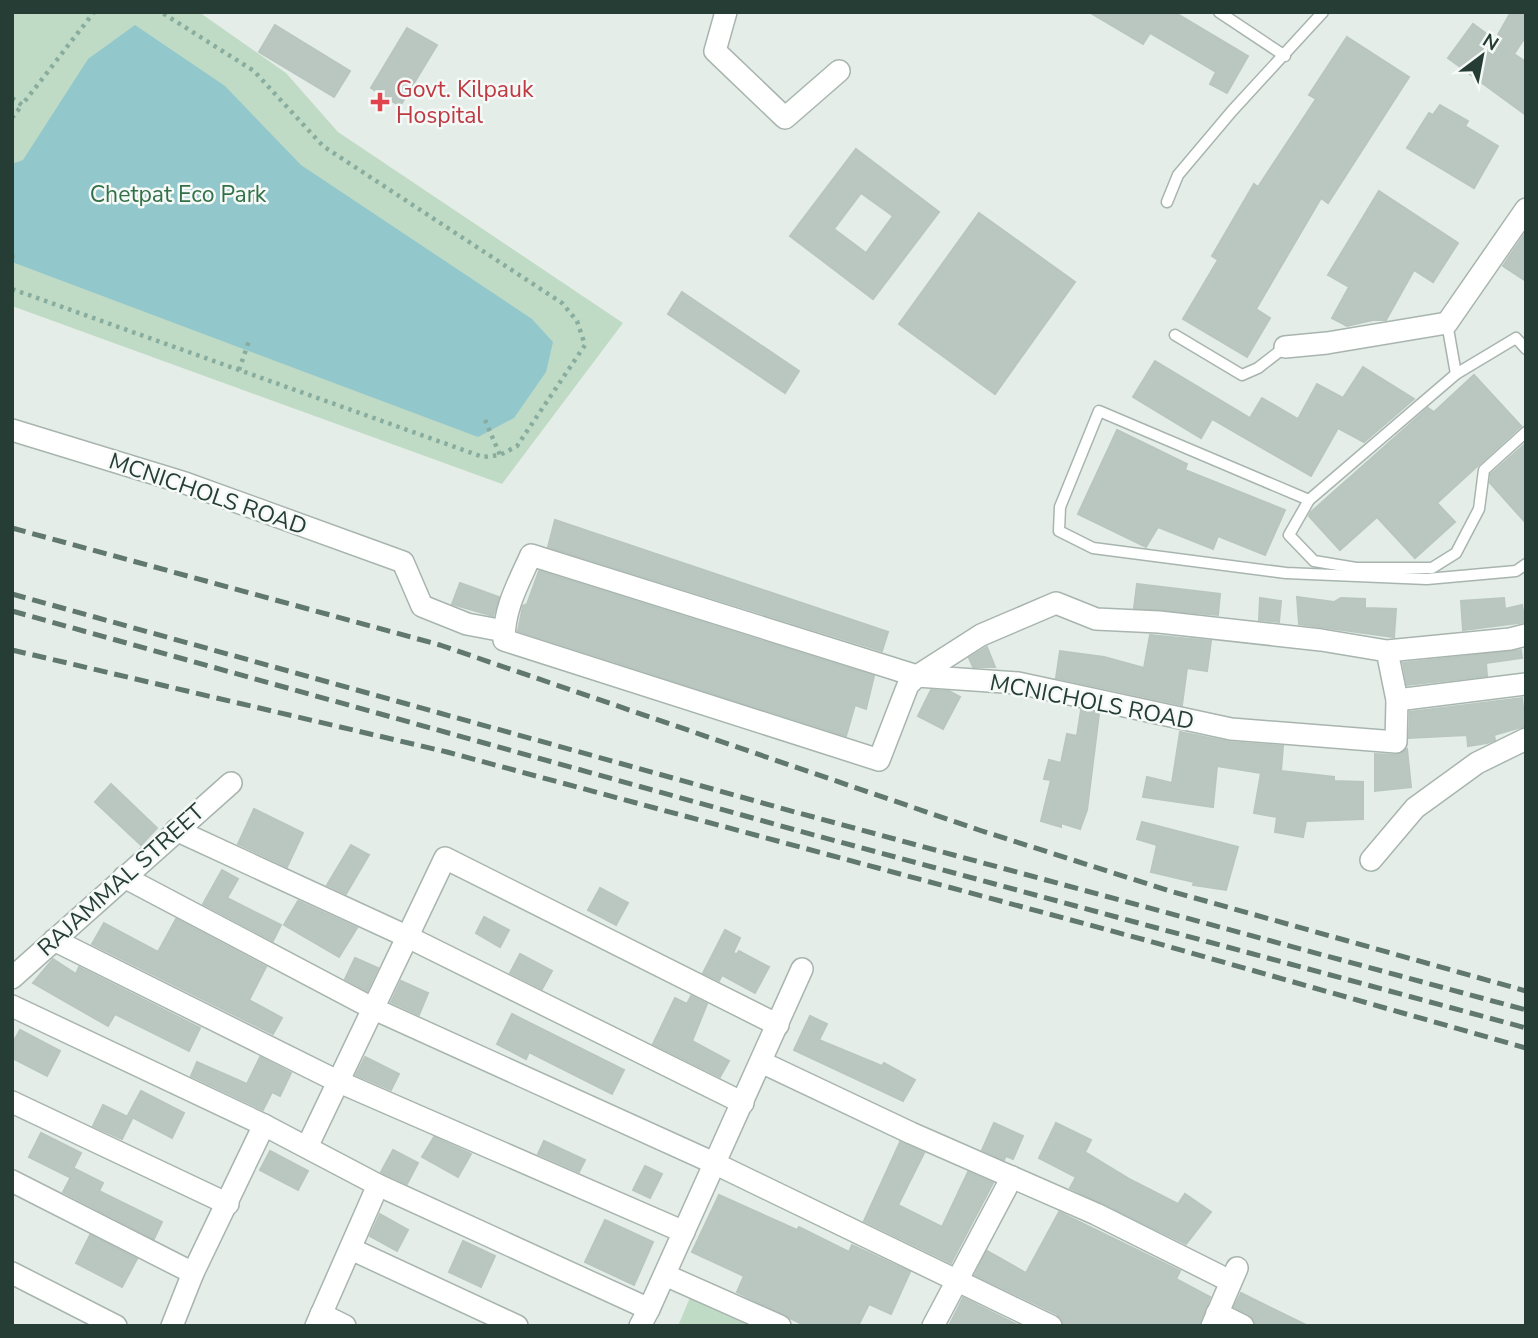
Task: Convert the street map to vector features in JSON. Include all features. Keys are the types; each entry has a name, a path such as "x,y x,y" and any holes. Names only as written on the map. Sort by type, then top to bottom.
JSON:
{"street":[{"path":"726,12 715,51 785,118 839,71"},
{"path":"1285,346 1327,343 1447,323 1526,209"},
{"name":"MCNICHOLS ROAD","path":"12,430 185,483 403,562 422,606 467,624 505,621"},
{"path":"917,676 531,555 505,621 504,640 879,760 908,685 917,676 981,635 1056,603 1096,619 1321,640 1387,651 1510,639 1526,635"},
{"name":"MCNICHOLS ROAD","path":"917,676 1018,683 1231,729 1395,742 1396,700 1387,651"},
{"path":"1396,700 1526,684"},
{"path":"1371,860 1415,808 1477,763 1526,739"},
{"name":"RAJAMMAL STREET","path":"12,978 231,783"},
{"path":"176,830 406,936 743,1103"},
{"path":"307,1147 445,858 778,1025"},
{"path":"124,877 372,1008 716,1164 1051,1326"},
{"path":"54,940 337,1081 684,1233"},
{"path":"12,1006 264,1125 377,1185 644,1318 802,969"},
{"path":"761,1062 1012,1177 1234,1274 1214,1319 1242,1326"},
{"path":"12,1102 228,1204"},
{"path":"172,1326 193,1273 264,1125"},
{"path":"933,1326 1012,1177"},
{"path":"12,1181 193,1273"},
{"path":"345,1326 319,1320 377,1185"},
{"path":"351,1249 517,1326"},
{"path":"12,1273 116,1326"},
{"path":"665,1275 780,1326"}],"lane":[{"path":"1219,12 1284,56"},
{"path":"1167,202 1178,175 1232,111 1323,12"},
{"path":"1447,323 1456,374"},
{"path":"1175,335 1242,375 1258,369 1285,346"},
{"path":"1526,349 1516,338 1456,374 1309,500 1289,536 1314,561 1356,568 1432,568 1456,553 1474,520 1479,509 1484,470 1526,432"},
{"path":"1309,500 1099,411 1060,507 1059,531 1093,548 1286,573 1427,579 1516,571 1526,565"}],"path":[{"path":"12,118 94,12"},
{"path":"12,289 483,457 500,455 517,446 585,345 577,321 562,303 323,146 254,71 161,12"},
{"path":"12,98 22,105"},
{"path":"239,370 250,338"},
{"path":"485,420 500,455"}],"green space":[{"name":"Chetpat Eco Park","path":"12,12 199,12 286,73 338,132 623,323 502,484 12,306"},
{"path":"694,1288 780,1326 678,1326"}],"water":[{"name":"Chetpat Eco Park","path":"135,25 225,86 301,165 532,319 553,342 546,372 514,418 478,437 12,262 12,164 23,160 88,59"}],"building":[{"path":"1089,12 1174,12 1248,56 1227,93 1210,84 1216,72 1150,33 1143,44"},
{"path":"1511,12 1526,12 1526,36 1514,54 1526,62 1526,115 1448,58 1473,24 1495,40"},
{"path":"275,25 350,71 334,97 259,52"},
{"path":"407,28 437,45 400,106 371,88"},
{"path":"1347,37 1409,77 1328,203 1321,198 1256,309 1270,318 1247,357 1183,319 1218,260 1212,256 1254,184 1258,187 1316,99 1309,95"},
{"path":"1440,105 1468,121 1465,126 1498,146 1474,188 1407,148 1429,113 1433,115"},
{"path":"856,149 939,212 873,299 790,236","holes":["861,193 893,216 866,253 834,229"]},
{"path":"1379,191 1458,243 1433,282 1414,270 1386,320 1347,326 1332,318 1349,287 1328,275"},
{"path":"979,213 1075,282 995,394 899,324"},
{"path":"1526,232 1526,281 1503,266"},
{"path":"682,292 799,371 785,393 668,314"},
{"path":"1155,361 1250,418 1262,398 1298,419 1317,384 1343,398 1363,367 1414,399 1364,442 1338,428 1311,476 1212,419 1201,438 1133,397"},
{"path":"1474,375 1521,426 1437,503 1455,522 1415,558 1377,517 1340,550 1309,516 1311,512 1428,408 1434,412"},
{"path":"1117,430 1187,464 1185,470 1285,510 1265,555 1218,536 1213,549 1158,527 1146,547 1078,514"},
{"path":"1526,443 1526,523 1490,483 1491,474"},
{"path":"555,520 888,632 882,651 548,547"},
{"path":"539,571 874,676 866,709 855,705 846,736 518,631 523,606 527,604"},
{"path":"460,583 499,597 493,616 452,604"},
{"path":"1137,584 1220,594 1218,615 1134,608"},
{"path":"1297,597 1334,602 1341,598 1365,599 1365,608 1396,609 1394,637 1299,624"},
{"path":"1260,598 1281,601 1279,622 1259,620"},
{"path":"1504,598 1505,609 1522,605 1525,622 1463,630 1461,601"},
{"path":"1150,635 1211,641 1207,671 1187,668 1182,705 1056,678 1060,651 1104,657 1144,668"},
{"path":"987,647 995,667 973,667 969,658"},
{"path":"1521,650 1522,658 1486,663 1487,676 1407,685 1403,663"},
{"path":"931,690 949,691 960,697 943,729 918,716"},
{"path":"1522,698 1525,726 1494,735 1495,740 1487,743 1468,746 1467,735 1409,738 1410,712"},
{"path":"1081,710 1099,714 1087,810 1080,829 1041,821 1051,780 1044,779 1049,760 1061,763 1067,734 1077,736"},
{"path":"1180,732 1230,742 1283,746 1281,771 1334,777 1334,781 1363,782 1363,819 1306,821 1303,837 1275,832 1277,817 1254,813 1261,773 1217,766 1213,807 1143,797 1147,777 1172,783"},
{"path":"1407,749 1411,787 1375,791 1375,754 1396,755"},
{"path":"111,784 157,828 141,845 95,802"},
{"path":"254,809 303,833 287,867 238,844"},
{"path":"1142,822 1238,847 1226,890 1193,885 1194,882 1151,872 1157,845 1137,839"},
{"path":"351,845 369,855 346,894 327,885"},
{"path":"222,870 238,879 227,898 281,925 273,941 203,904"},
{"path":"600,888 628,903 616,925 588,910"},
{"path":"298,901 357,928 339,957 284,925"},
{"path":"484,917 509,930 500,947 476,933"},
{"path":"176,919 266,967 249,1000 282,1018 273,1034 92,944 104,923 158,952"},
{"path":"725,930 740,938 733,953 737,954 739,951 769,967 755,993 722,975 719,981 703,973"},
{"path":"520,954 552,971 542,989 510,973"},
{"path":"355,958 378,968 367,991 345,979"},
{"path":"53,959 76,974 79,967 200,1028 189,1051 115,1014 108,1026 33,983"},
{"path":"401,981 428,993 419,1015 391,1002"},
{"path":"691,996 707,1004 692,1041 729,1061 720,1077 653,1044 675,998 687,1004"},
{"path":"512,1014 624,1070 612,1094 529,1052 526,1059 497,1044"},
{"path":"810,1016 827,1024 819,1040 882,1066 884,1063 915,1080 903,1101 794,1050"},
{"path":"20,1030 60,1051 47,1076 12,1058 12,1044"},
{"path":"260,1057 291,1073 280,1096 272,1092 263,1110 191,1076 197,1062 247,1084"},
{"path":"365,1057 399,1074 391,1090 356,1075"},
{"path":"141,1091 184,1113 172,1138 128,1115"},
{"path":"103,1105 132,1119 122,1139 93,1126"},
{"path":"994,1123 1023,1136 1013,1159 1006,1156 1004,1160 982,1150"},
{"path":"1056,1123 1091,1140 1085,1152 1131,1180 1178,1204 1185,1194 1211,1212 1186,1244 1070,1188 1076,1177 1039,1158"},
{"path":"41,1133 81,1153 69,1177 29,1157"},
{"path":"434,1137 471,1154 458,1177 422,1157"},
{"path":"544,1141 585,1160 579,1172 538,1154"},
{"path":"900,1142 924,1153 898,1205 942,1227 968,1172 993,1183 951,1263 864,1221"},
{"path":"393,1150 418,1163 407,1184 381,1172"},
{"path":"270,1151 308,1171 298,1190 260,1170"},
{"path":"645,1166 662,1174 650,1198 633,1190"},
{"path":"75,1169 103,1183 99,1191 162,1222 154,1239 63,1192"},
{"path":"719,1195 797,1230 799,1227 849,1252 852,1245 910,1272 891,1314 869,1304 858,1326 806,1326 737,1292 744,1276 692,1252"},
{"path":"1059,1212 1180,1271 1176,1279 1210,1297 1199,1326 1064,1326 1057,1314 975,1275 987,1251 1026,1273"},
{"path":"380,1214 408,1230 397,1251 370,1236"},
{"path":"605,1220 653,1242 634,1285 585,1262"},
{"path":"90,1235 137,1259 122,1287 76,1263"},
{"path":"463,1241 495,1256 481,1287 449,1272"},
{"path":"1241,1293 1308,1326 1256,1325 1249,1315 1234,1307"},
{"path":"963,1298 1020,1326 949,1326"}],"railway":[{"path":"12,528 440,645 979,830 1170,891 1526,991"},
{"path":"12,594 795,812 1526,1010"},
{"path":"12,611 792,829 1526,1028"},
{"path":"12,650 447,752 1149,941 1526,1048"}],"place":[{"name":"Govt. Kilpauk Hospital","path":"380,102"}]}
